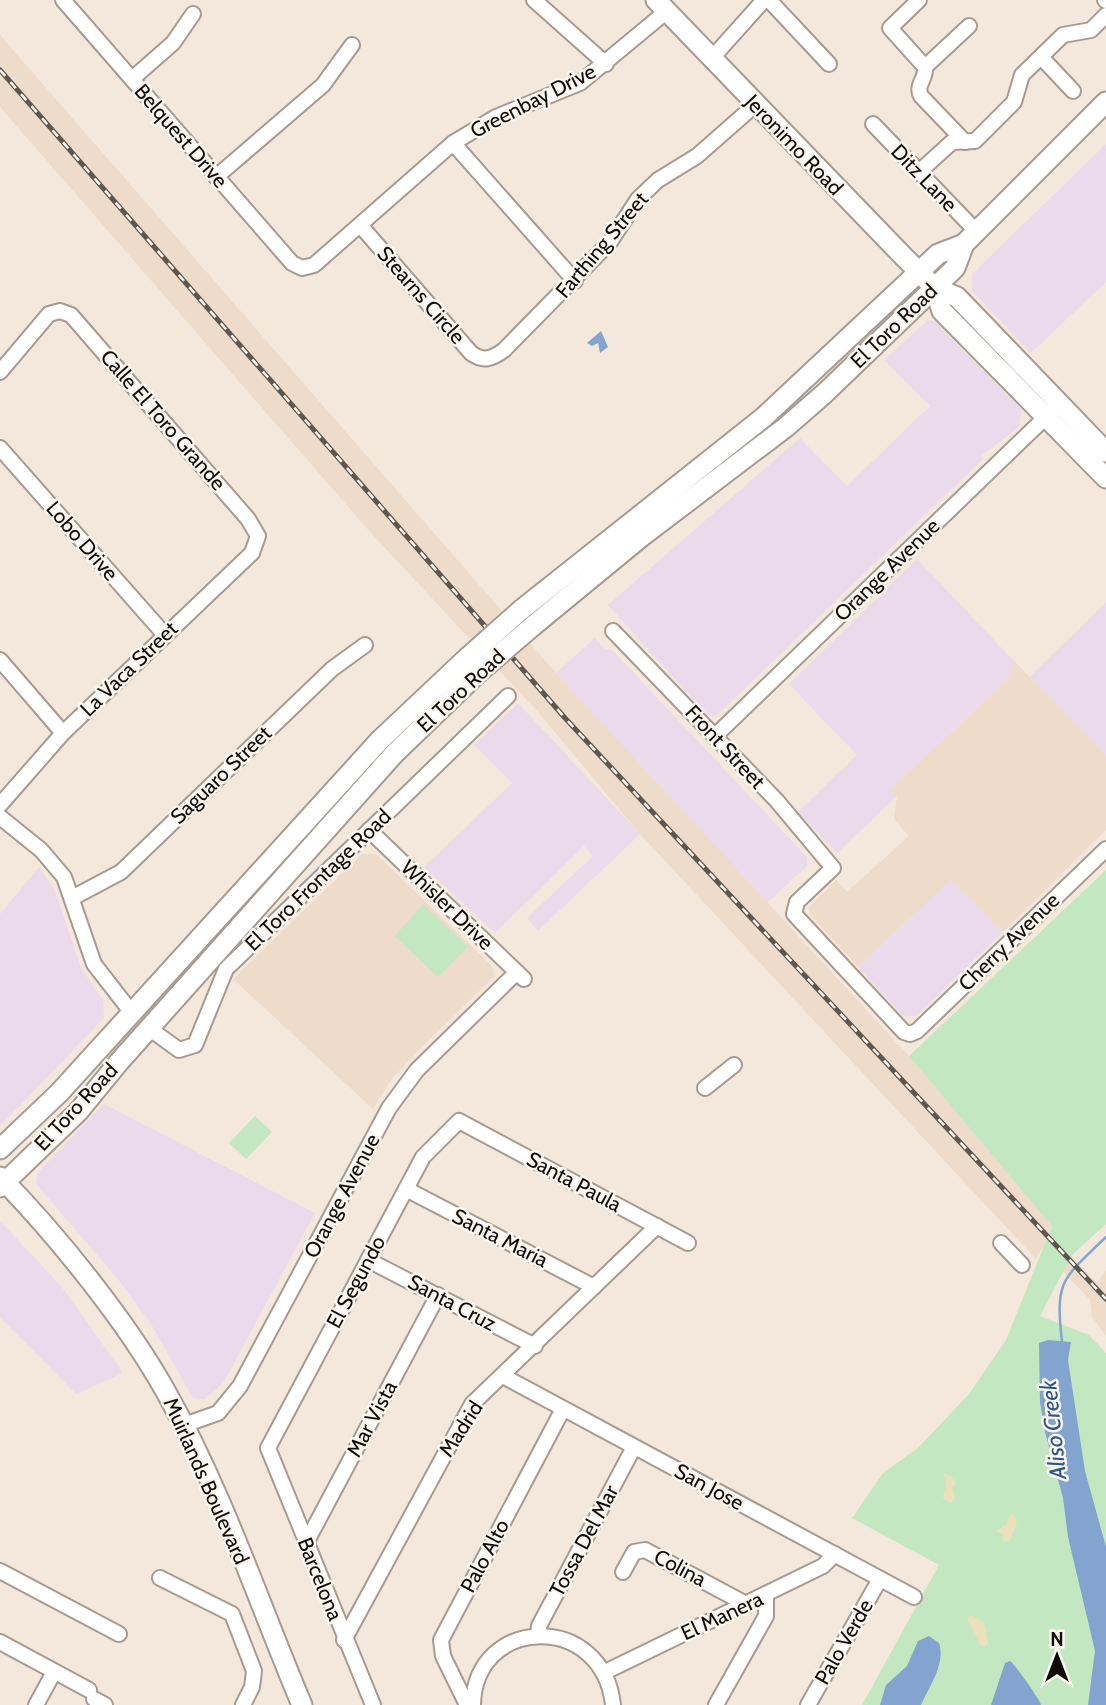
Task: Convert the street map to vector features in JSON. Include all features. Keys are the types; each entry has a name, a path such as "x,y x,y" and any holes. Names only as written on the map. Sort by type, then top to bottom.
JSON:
{"main road":[{"name":"Jeronimo Road","path":"661,6 934,287 957,297 1053,410 1106,478"},
{"name":"El Toro Road","path":"0,1149 59,1094 380,740 473,665 764,417 938,254 970,237 1106,102"},
{"name":"El Toro Road","path":"527,618 641,537 786,427 919,305 955,268 970,237"},
{"name":"Jeronimo Road","path":"1053,410 1106,452"},
{"name":"El Toro Road","path":"2,1182 78,1112 473,665"},
{"path":"132,1013 150,1029"},
{"name":"Muirlands Boulevard","path":"2,1182 65,1251 124,1328 165,1389 216,1494 302,1705"}],"street":[{"name":"Belquest Drive","path":"64,0 292,263 302,268"},
{"path":"534,0 606,64"},
{"path":"712,58 767,0 829,64"},
{"path":"919,0 890,28 925,67 925,77 919,87 920,96 965,142"},
{"name":"Greenbay Drive","path":"302,268 314,265 453,143 496,117 580,83 606,64 661,6"},
{"path":"132,79 173,43 193,14"},
{"path":"919,172 952,142 975,141 1014,102 1022,75 1063,35 1091,30 1106,15"},
{"path":"925,67 969,26"},
{"path":"216,177 323,85 352,45"},
{"path":"1041,57 1073,91"},
{"name":"Farthing Street","path":"485,359 503,350 575,281 610,242 638,199 658,180 697,156 755,105"},
{"name":"Ditz Lane","path":"873,124 948,203 970,237"},
{"path":"453,143 575,281"},
{"name":"Stearns Circle","path":"360,225 471,353 485,359"},
{"name":"Calle El Toro Grande","path":"0,372 40,322 60,311 80,324 248,519 258,536"},
{"name":"Orange Avenue","path":"715,736 1053,410"},
{"name":"Lobo Drive","path":"0,448 165,635"},
{"name":"La Vaca Street","path":"0,806 63,733 252,553 258,536"},
{"name":"Front Street","path":"613,631 777,802 833,868 797,902 794,909"},
{"name":"Saguaro Street","path":"72,898 121,872 332,668 365,645"},
{"path":"0,660 63,733"},
{"name":"El Toro Frontage Road","path":"150,1029 179,1049 195,1045 226,969 508,696"},
{"path":"0,817 46,855 64,877 94,964 132,1013"},
{"name":"Whisler Drive","path":"369,830 520,976"},
{"name":"Cherry Avenue","path":"794,909 797,919 898,1028 910,1034 1106,849"},
{"name":"Orange Avenue","path":"184,1425 218,1413 240,1386 389,1108 417,1070 520,976"},
{"path":"705,1088 734,1065"},
{"name":"El Segundo","path":"269,1453 270,1443 423,1157 459,1121"},
{"name":"Santa Paula","path":"459,1121 688,1243"},
{"name":"Santa Maria","path":"406,1189 594,1287"},
{"name":"Madrid","path":"344,1640 466,1413 657,1226"},
{"path":"1001,1243 1022,1265"},
{"name":"Santa Cruz","path":"368,1260 535,1346"},
{"name":"Mar Vista","path":"306,1543 438,1296"},
{"name":"San Jose","path":"503,1376 914,1597"},
{"name":"Palo Alto","path":"470,1705 443,1657 441,1640 563,1409"},
{"name":"Tossa Del Mar","path":"538,1636 539,1626 634,1447"},
{"name":"Barcelona","path":"269,1453 373,1705"},
{"name":"Colina","path":"622,1572 634,1552 645,1550 746,1604"},
{"name":"El Manera","path":"605,1672 823,1566 835,1555"},
{"path":"0,1571 119,1634"},
{"path":"160,1578 232,1614 255,1678 243,1705"},
{"name":"Palo Verde","path":"808,1705 880,1579"},
{"path":"716,1705 766,1616 766,1594"},
{"path":"470,1705 477,1679 489,1660 516,1641 538,1636 561,1638 582,1647 605,1672 613,1705"},
{"path":"0,1642 96,1698"},
{"path":"36,1705 54,1672"}],"shaded area":[{"path":"0,35 556,673 909,1056 1052,1225 1049,1232 1097,1283 1106,1270 1106,1336 1092,1317 1090,1300 1042,1249 1036,1259 640,834 538,712 371,533 0,107"},
{"path":"1106,144 1106,282 1031,353 972,291 972,274"},
{"path":"928,320 935,321 1022,410 1019,427 981,456 983,459 715,717 708,716 608,605 800,438 847,486 930,406 884,360"},
{"path":"917,559 1014,661 1007,680 891,789 897,796 837,853 798,812 857,755 789,684"},
{"path":"1106,602 1106,755 1029,678"},
{"path":"595,638 604,648 613,651 807,857 807,866 767,903 556,673"},
{"path":"1014,661 1106,755 1106,830 1003,932 951,879 858,967 810,914 809,907 836,880 847,892 909,836 894,819 897,796 890,790 1007,680"},
{"path":"518,703 640,834 538,931 527,918 593,856 584,846 495,933 424,867 512,783 474,745"},
{"path":"362,854 376,854 493,967 494,977 391,1080 373,1109 233,979"},
{"path":"39,867 55,891 81,968 103,1000 104,1018 0,1126 0,914"},
{"path":"951,878 1003,932 916,1016 903,1016 858,967"},
{"path":"104,1104 315,1213 224,1382 205,1399 193,1398 151,1324 117,1278 36,1184 38,1172"},
{"path":"0,1221 61,1286 123,1373 76,1394 0,1317"}],"green space":[{"path":"1106,870 1106,1224 1072,1255 1040,1316 1089,1335 1106,1353 1106,1705 862,1705 939,1565 852,1518 883,1473 918,1448 969,1394 1006,1340 1052,1226 909,1056"},
{"path":"423,904 468,947 438,977 395,936"},
{"path":"255,1116 272,1132 246,1159 229,1143"}],"sand":[{"path":"944,1474 951,1476 956,1483 953,1488 955,1499 951,1503 943,1498 946,1484"},
{"path":"1010,1514 1015,1516 1017,1523 1009,1542 1003,1541 1003,1535 996,1531 1006,1525"},
{"path":"971,1615 984,1622 988,1643 985,1647 979,1645 967,1619"}],"water":[{"path":"601,331 608,347 600,353 598,343 592,346 587,343"},
{"path":"1048,1340 1071,1342 1068,1360 1085,1471 1106,1547 1106,1705 1088,1705 1095,1651 1040,1402 1039,1343"},
{"path":"929,1636 939,1643 941,1651 936,1675 921,1705 880,1705 886,1685 907,1666 918,1641"},
{"path":"1010,1661 1041,1705 991,1705 1005,1663"}],"waterway":[{"name":"Aliso Creek","path":"1062,1342 1060,1305 1065,1282 1106,1237"}],"railway":[{"path":"0,70 565,718 1106,1299"}]}
